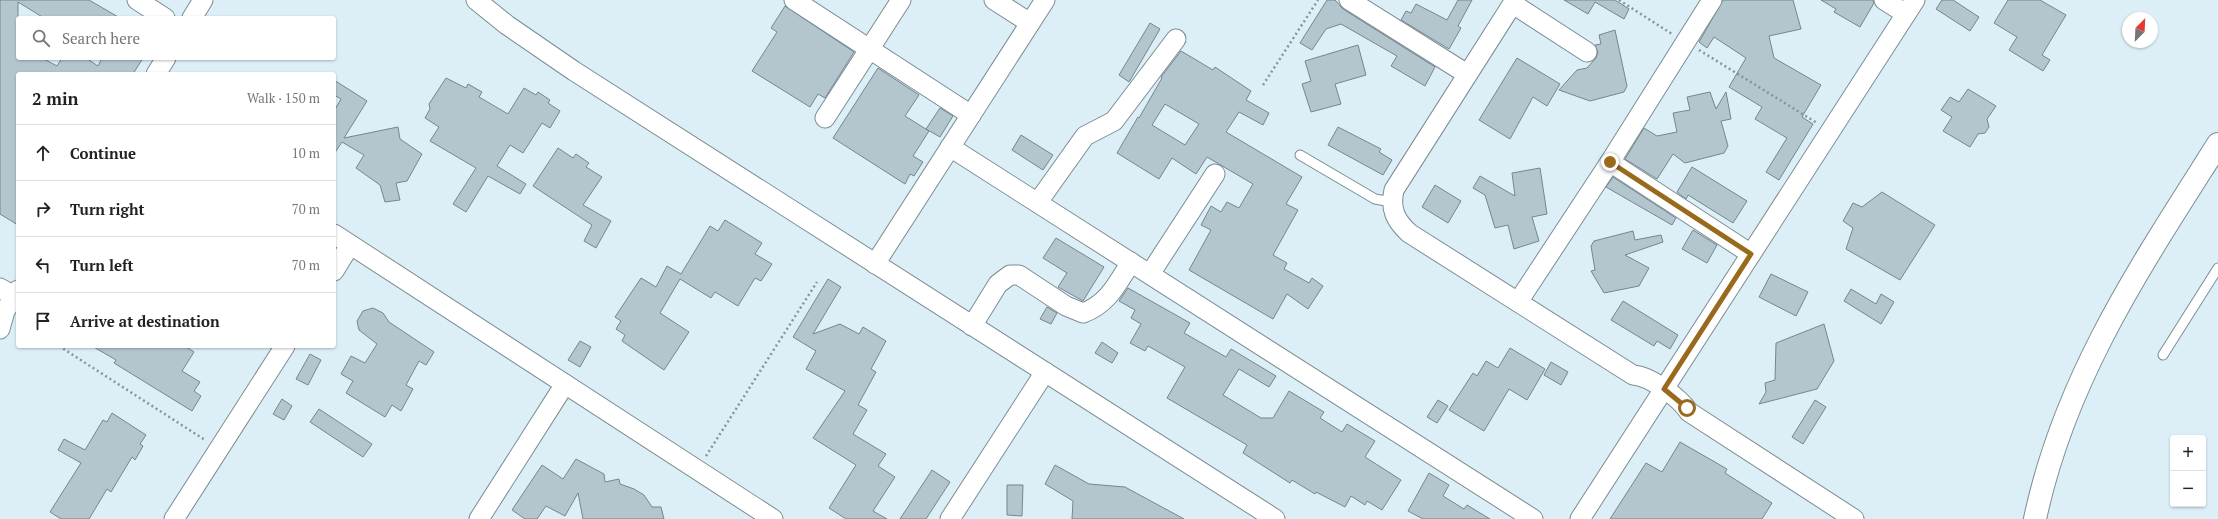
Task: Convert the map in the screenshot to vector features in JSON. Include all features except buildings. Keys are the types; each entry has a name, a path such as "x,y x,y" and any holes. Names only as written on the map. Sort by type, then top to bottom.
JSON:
{"street":[{"path":"137,0 162,16"},
{"path":"193,16 203,0"},
{"path":"476,0 535,45 574,71 1275,519"},
{"path":"794,0 971,115"},
{"path":"825,118 901,0"},
{"path":"994,0 1030,23"},
{"path":"875,264 1045,0"},
{"path":"1349,0 1468,74"},
{"path":"1518,302 1610,162 1712,0"},
{"path":"1580,519 1911,7 1884,0"},
{"path":"1587,52 1514,2 1399,179 1394,190 1392,202 1394,214 1400,225 1409,233 1633,375 1640,385 1661,394 1676,410 1689,412 1854,519"},
{"path":"1038,202 1085,136 1114,121 1176,39"},
{"path":"157,72 165,60"},
{"path":"2035,519 2040,495 2067,411 2097,346 2137,272 2218,144"},
{"path":"950,147 1533,519"},
{"path":"1610,162 1751,254"},
{"path":"1150,274 1215,174"},
{"path":"336,235 773,519"},
{"path":"336,268 350,245"},
{"path":"972,326 998,284 1010,275 1019,275 1066,306 1083,313 1096,308 1109,295 1131,262"},
{"path":"0,329 6,301"},
{"path":"174,519 284,348"},
{"path":"950,519 1045,372"},
{"path":"478,519 565,384"},
{"path":"2027,519 2040,495"}],"lane":[{"path":"1300,155 1375,199 1392,202"},
{"path":"2163,355 2218,268"}],"path":[{"path":"1263,85 1318,0"},
{"path":"1619,0 1830,131"},
{"path":"697,470 817,282"},
{"path":"62,348 219,449"}],"route":[{"path":"1610,162 1751,254 1664,389 1682,402 1687,408"}]}
